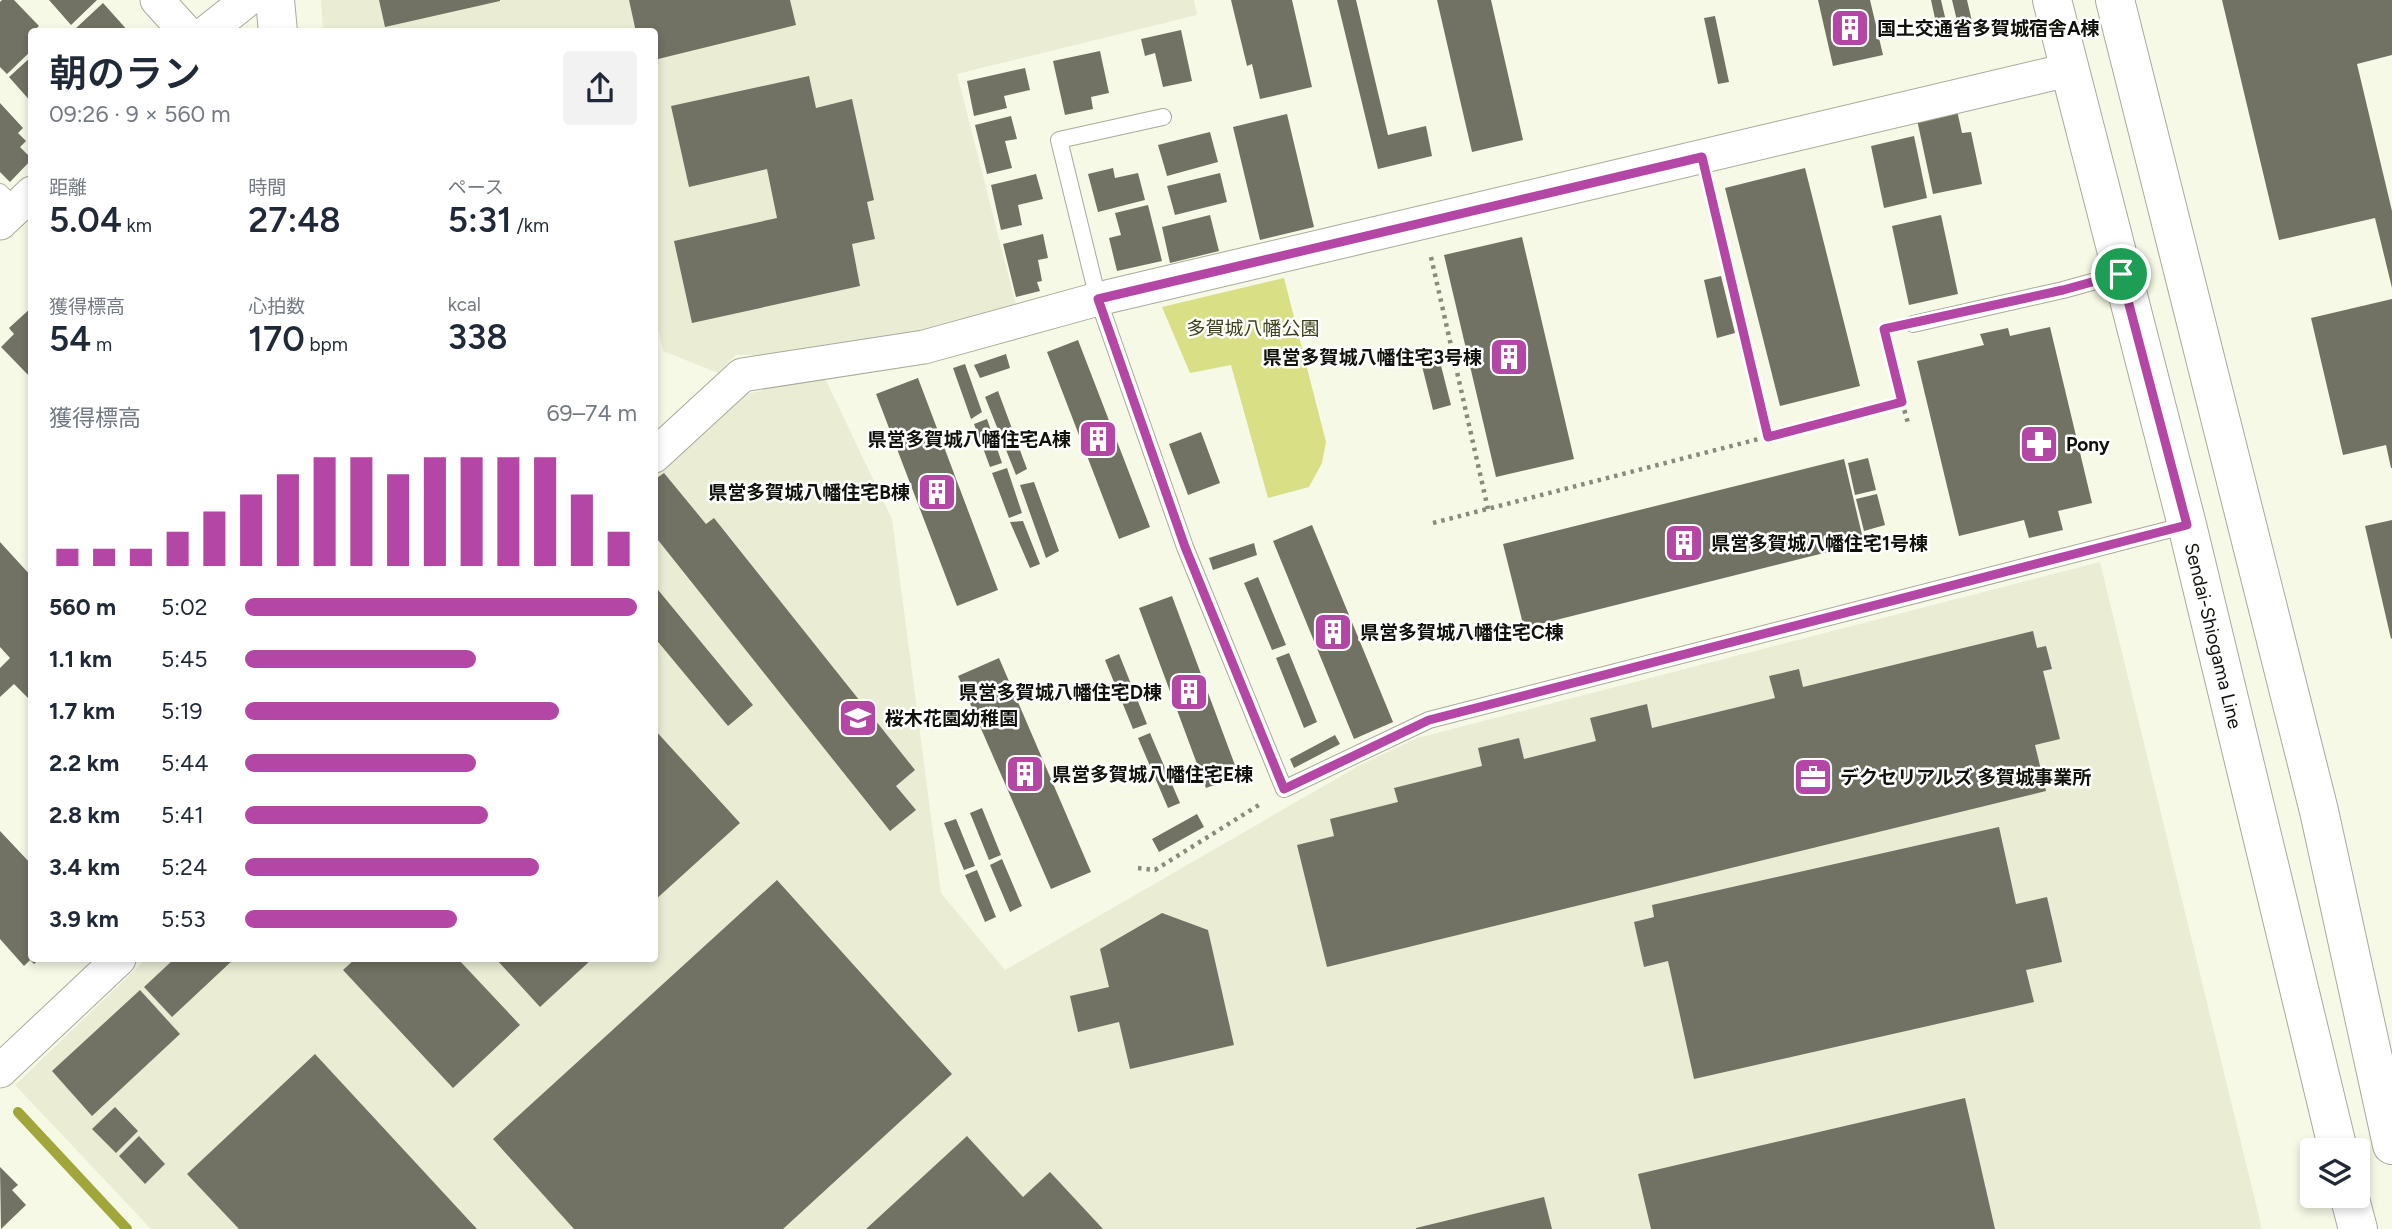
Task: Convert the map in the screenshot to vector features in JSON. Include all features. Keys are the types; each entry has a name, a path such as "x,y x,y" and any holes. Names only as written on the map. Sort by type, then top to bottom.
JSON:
{"main road":[{"path":"275,0 278,28"},
{"name":"Sendai-Shiogama Line","path":"2052,0 2068,71 2187,525 2335,1138"},
{"path":"2115,0 2319,811 2392,1145"},
{"path":"2352,1208 2358,1229"}],"street":[{"path":"157,0 183,28"},
{"path":"212,28 247,0"},
{"path":"658,452 742,375 925,347 1098,299 2068,71"},
{"path":"0,1071 116,962"}],"lane":[{"path":"1163,117 1059,140 1098,299 1185,547 1284,789 1429,720 2187,525"},
{"path":"1913,324 2121,274"}],"path":[{"path":"1702,157 1768,437"},
{"path":"1423,223 1488,509"},
{"path":"1908,424 1884,329 1913,324"},
{"path":"1433,523 1902,402"},
{"path":"1138,868 1155,870 1284,789"}],"shaded area":[{"path":"321,0 1194,0 1197,15 957,74 1017,309 833,350 773,356 736,355 718,373 663,351 658,330 658,28 323,28"},
{"path":"824,376 892,519 941,893 1005,970 1362,764 1417,738 2100,562 2262,1229 151,1229 15,1085 143,962 658,962 658,473 747,394"}],"green space":[{"name":"多賀城八幡公園","path":"1284,278 1326,442 1322,463 1309,487 1268,498 1231,365 1190,373 1162,307"}],"building":[{"path":"14,0 39,26 28,28 28,54 7,74 0,67 0,2"},
{"path":"49,0 97,0 71,25"},
{"path":"379,0 500,0 500,1 385,27"},
{"path":"629,0 790,0 796,25 658,59 658,28 635,28"},
{"path":"1231,0 1292,0 1312,87 1260,99 1252,64 1247,66"},
{"path":"1337,0 1356,0 1388,135 1426,126 1432,156 1378,169"},
{"path":"1437,0 1491,0 1523,140 1472,152"},
{"name":"国土交通省多賀城宿舎A棟","path":"1818,0 1870,0 1883,55 1833,66"},
{"path":"1931,0 1941,0 1949,34 1939,37"},
{"path":"1952,0 1967,0 1973,26 1959,29"},
{"path":"2222,0 2392,0 2392,55 2357,64 2392,211 2392,288 2375,218 2279,240"},
{"path":"103,3 125,28 76,28"},
{"path":"1715,16 1729,82 1718,84 1704,18"},
{"path":"1181,30 1192,81 1163,87 1155,53 1145,56 1141,39"},
{"path":"1100,51 1109,93 1091,97 1093,109 1065,115 1053,61"},
{"path":"28,60 28,98 9,77"},
{"path":"1025,68 1030,90 1004,96 1007,108 974,116 967,81"},
{"path":"809,76 816,108 852,99 874,200 867,202 875,239 852,244 860,286 692,323 674,241 777,218 767,169 689,187 671,106"},
{"path":"0,103 23,128 18,133 26,141 20,147 28,155 28,163 10,182 0,172"},
{"path":"1956,106 1962,133 1971,132 1982,184 1933,194 1916,115"},
{"path":"1287,114 1314,227 1260,240 1233,127"},
{"path":"1011,116 1017,139 1005,141 1012,168 987,174 975,125"},
{"path":"1210,132 1218,162 1167,176 1158,145"},
{"path":"1914,136 1927,198 1884,208 1871,146"},
{"path":"1113,168 1115,178 1138,173 1145,200 1098,212 1088,174"},
{"path":"1805,168 1860,386 1780,406 1725,188"},
{"path":"1220,173 1227,202 1175,215 1167,186"},
{"path":"1036,174 1043,199 1018,205 1022,225 1001,230 991,185"},
{"path":"1148,205 1162,261 1117,271 1109,238 1121,235 1115,213"},
{"path":"1210,215 1219,251 1170,263 1162,227"},
{"path":"1941,215 1958,294 1909,305 1892,226"},
{"path":"1043,234 1048,258 1038,260 1042,281 1037,282 1040,291 1016,297 1003,244"},
{"name":"県営多賀城八幡住宅3号棟","path":"1522,237 1574,459 1496,477 1444,255"},
{"path":"1721,276 1735,333 1717,338 1704,280"},
{"path":"2392,299 2391,468 2386,445 2343,455 2311,318"},
{"path":"28,311 28,375 1,347 14,334 9,328"},
{"path":"2050,327 2092,503 2058,511 2063,530 2029,538 2024,520 1959,536 1917,361 1984,345 1980,334 2008,328 2010,336"},
{"name":"県営多賀城八幡住宅A棟","path":"1078,340 1150,527 1119,539 1047,352"},
{"path":"1437,350 1451,405 1433,410 1419,354"},
{"path":"1006,354 1010,368 980,378 974,365"},
{"path":"965,364 982,412 971,419 953,368"},
{"name":"県営多賀城八幡住宅B棟","path":"918,378 998,590 957,606 876,394"},
{"path":"998,391 1027,469 1016,475 985,397"},
{"path":"987,419 1002,463 990,467 974,424"},
{"path":"1201,432 1220,483 1188,495 1169,444"},
{"path":"1868,458 1876,490 1855,495 1848,463"},
{"name":"県営多賀城八幡住宅1号棟","path":"1844,459 1864,543 1524,628 1503,544"},
{"path":"1007,468 1022,513 1009,518 992,473"},
{"path":"664,473 706,524 714,518 915,770 896,786 916,810 890,831 658,540 658,477"},
{"path":"1034,482 1059,551 1046,558 1020,485"},
{"path":"1877,494 1885,525 1864,531 1856,499"},
{"path":"2392,520 2392,638 2391,639 2365,526"},
{"path":"1023,521 1040,564 1030,568 1010,522"},
{"name":"県営多賀城八幡住宅C棟","path":"1312,525 1393,722 1354,739 1273,541"},
{"path":"0,542 28,573 28,698 14,684 0,697 0,668 10,658 0,647"},
{"path":"1254,543 1257,555 1213,570 1209,558"},
{"path":"1258,577 1286,645 1272,650 1244,583"},
{"path":"658,590 753,705 728,726 658,642"},
{"name":"県営多賀城八幡住宅D棟","path":"1172,596 1239,776 1206,788 1139,608"},
{"path":"2033,631 2037,648 2046,646 2052,669 2043,671 2060,739 2035,745 2046,791 1327,967 1297,845 1334,836 1330,819 1398,802 1394,788 1482,766 1478,748 1519,738 1524,759 1596,741 1590,718 1647,704 1652,728 1775,698 1769,676 1799,669 1803,687"},
{"path":"1289,653 1317,722 1304,728 1276,658"},
{"path":"1119,654 1147,724 1133,729 1105,660"},
{"name":"県営多賀城八幡住宅E棟","path":"999,658 1091,872 1051,889 958,676"},
{"path":"658,733 740,823 658,897"},
{"path":"1150,733 1180,803 1168,808 1138,738"},
{"path":"1335,735 1340,744 1294,768 1290,759"},
{"path":"982,808 1001,855 989,860 970,813"},
{"path":"1197,814 1204,827 1159,852 1152,839"},
{"path":"956,819 975,866 964,870 944,823"},
{"path":"1999,827 2016,904 2047,897 2062,962 2026,970 2034,1002 1694,1079 1668,961 1644,967 1634,922 1654,917 1652,905"},
{"path":"0,831 28,861 28,962 24,966 0,939"},
{"path":"1002,859 1022,906 1010,912 990,865"},
{"path":"977,870 996,917 985,922 965,875"},
{"path":"777,880 952,1074 783,1229 574,1229 493,1139"},
{"path":"1162,913 1208,930 1234,1045 1130,1069 1119,1022 1078,1032 1070,996 1109,987 1100,949"},
{"path":"171,962 231,962 172,1017 144,987"},
{"path":"352,962 461,962 520,1025 453,1088 343,970"},
{"path":"499,962 589,962 540,1007"},
{"path":"140,990 180,1034 92,1116 52,1071"},
{"path":"315,1054 477,1229 239,1229 187,1174"},
{"path":"1965,1098 1995,1229 1651,1229 1638,1174"},
{"path":"115,1107 138,1131 116,1153 92,1129"},
{"path":"139,1136 165,1164 145,1184 119,1156"},
{"path":"967,1136 1023,1197 1050,1172 1103,1229 866,1229"},
{"path":"0,1167 18,1185 12,1190 26,1205 1,1229"},
{"path":"1544,1197 1552,1229 1416,1229 1416,1228"}],"waterway":[{"path":"18,1112 127,1229"}],"place":[{"name":"国土交通省多賀城宿舎A棟","path":"1850,28"},
{"name":"県営多賀城八幡住宅3号棟","path":"1509,357"},
{"name":"県営多賀城八幡住宅A棟","path":"1098,439"},
{"name":"Pony","path":"2039,444"},
{"name":"県営多賀城八幡住宅B棟","path":"937,492"},
{"name":"県営多賀城八幡住宅1号棟","path":"1684,543"},
{"name":"県営多賀城八幡住宅C棟","path":"1333,632"},
{"name":"県営多賀城八幡住宅D棟","path":"1189,692"},
{"name":"桜木花園幼稚園","path":"858,718"},
{"name":"県営多賀城八幡住宅E棟","path":"1025,774"},
{"name":"デクセリアルズ 多賀城事業所","path":"1813,777"}],"route":[{"path":"1702,157 1768,437 1902,402 1884,329 2063,290 2121,274 2187,525 1429,720 1284,789 1185,547 1098,299 1702,157"}]}
